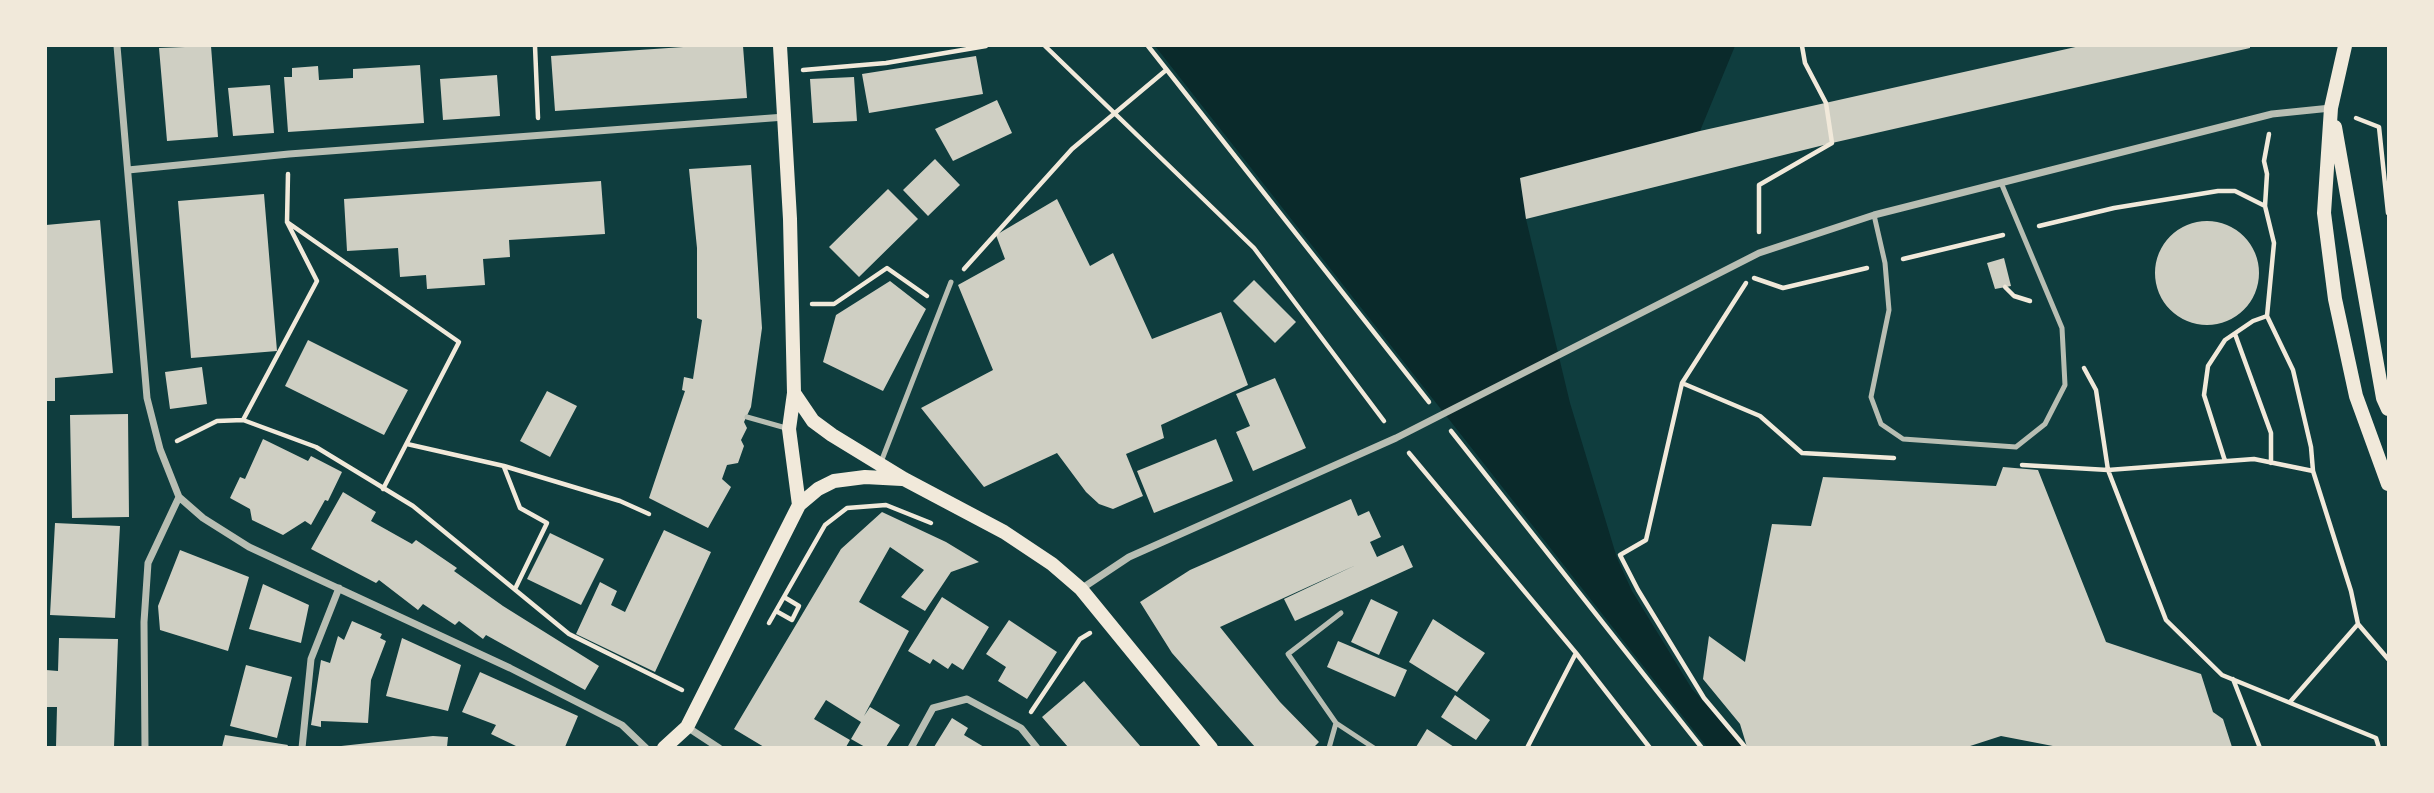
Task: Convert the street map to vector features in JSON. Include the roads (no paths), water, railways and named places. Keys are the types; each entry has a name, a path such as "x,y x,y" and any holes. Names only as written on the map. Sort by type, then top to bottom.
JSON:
{"main road":[{"path":"780,46 785,117 794,393 789,429 799,505"},
{"path":"2345,46 2331,108 2324,213 2335,299 2356,397 2389,484"},
{"path":"2331,108 2384,398 2389,409"},
{"path":"794,393 813,421 904,479 1004,532 1052,564 1082,590 1211,747"},
{"path":"664,747 687,727 799,505 834,481 865,477 904,479"}],"street":[{"path":"117,46 147,398 160,449 179,497 202,518 249,547 510,668 622,725 646,747"},
{"path":"1082,590 1098,575 1129,557 1396,438 1558,353 1759,253 1874,215 2272,114 2331,108"},
{"path":"128,170 289,154 785,117"},
{"path":"145,747 144,622 148,563 179,497"},
{"path":"302,747 311,659 339,588"},
{"path":"911,747 933,708 967,699 1021,728 1037,747"},
{"path":"687,727 719,747"}],"lane":[{"path":"1874,215 1885,263 1889,310 1871,397 1881,424 1903,439 2016,447 2045,424 2065,384 2062,328 2002,184"},
{"path":"880,464 951,282"},
{"path":"747,416 789,429"},
{"path":"1341,613 1288,654 1336,723 1374,747"},
{"path":"1329,747 1336,723"}],"water":[{"path":"1155,46 1735,46 1700,131 1520,178 1526,219 1570,403 1617,558 1632,591 1692,689 1746,747 1707,747"}]}
